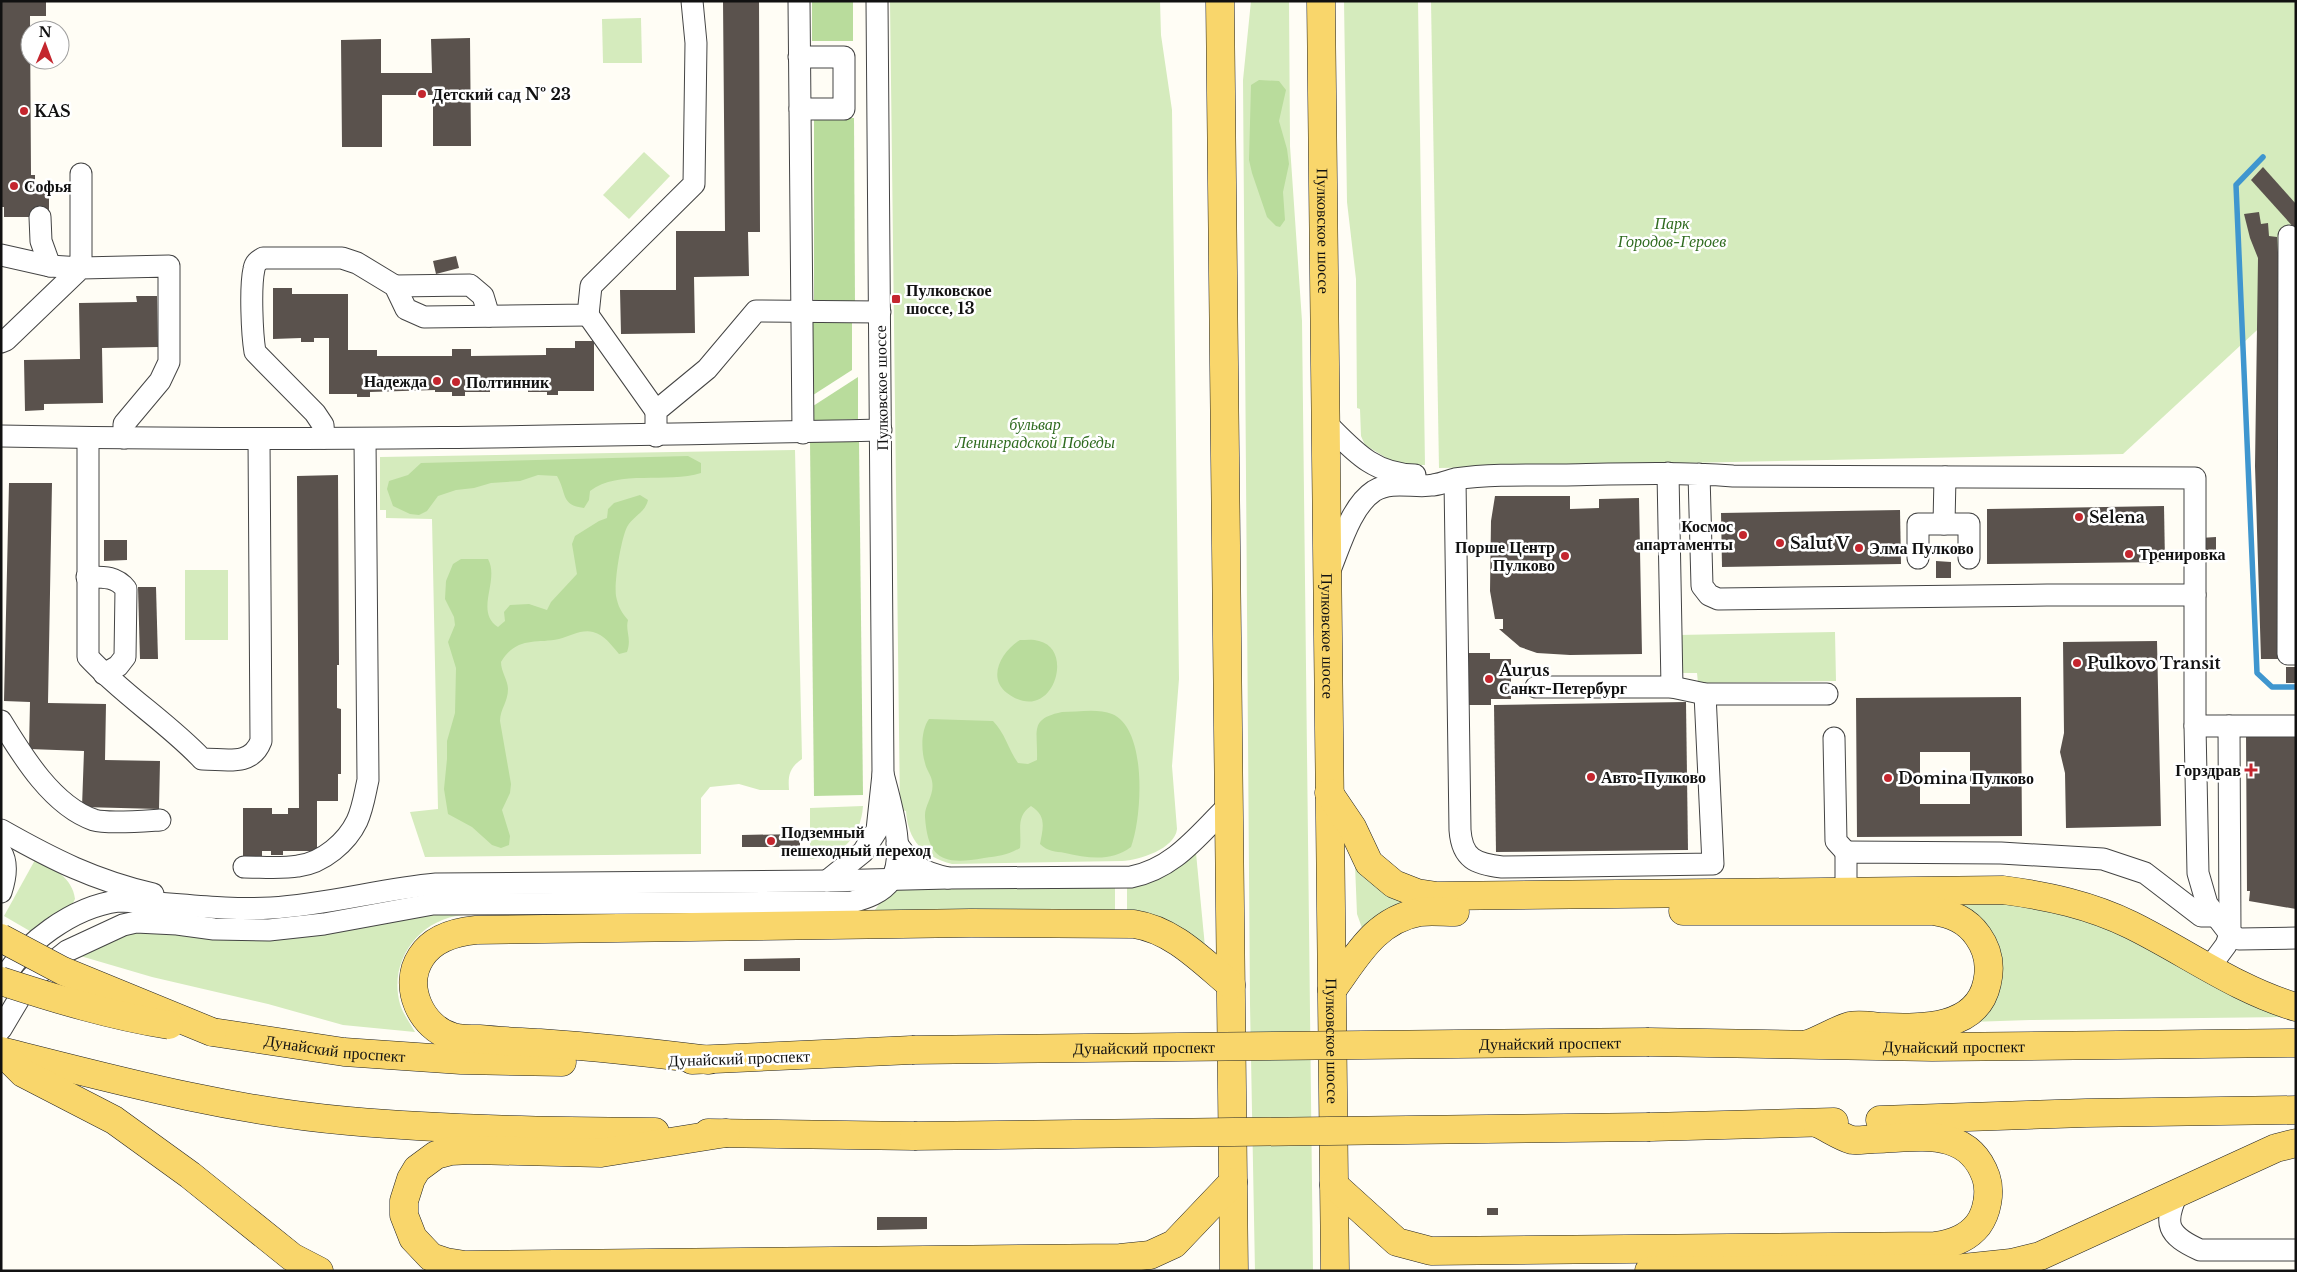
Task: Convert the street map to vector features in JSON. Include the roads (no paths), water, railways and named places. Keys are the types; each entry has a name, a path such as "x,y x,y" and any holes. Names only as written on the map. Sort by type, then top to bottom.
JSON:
{"main road":[{"path":"1220,1 1234,1271"},
{"name":"Пулковское шоссе","path":"1321,1 1335,1271"},
{"path":"1329,793 1352,827 1369,863 1394,884 1417,893 1437,896 1846,890 2003,890 2048,896 2089,908 2130,925 2245,987 2296,1007"},
{"path":"1332,990 1367,942 1384,925 1422,912 1934,911 1950,913 1975,930 1984,945 1990,971 1986,988 1969,1012 1950,1022 1920,1028 1852,1026 1808,1044"},
{"path":"709,1060 610,1048 452,1037 426,1020 419,1007 414,987 417,966 421,957 438,941 460,931 476,930 971,923 1134,924 1146,926 1170,935 1231,985"},
{"path":"1,938 63,971 212,1032"},
{"name":"Дунайский проспект","path":"1,982 135,1020 344,1052 461,1060 576,1063 709,1060 912,1050 1649,1042 1932,1047 2296,1042"},
{"path":"1,1052 179,1096 264,1110 348,1121 527,1130 914,1136 1650,1127 2086,1113 2296,1110"},
{"path":"1,1052 23,1073 114,1120 190,1175 292,1256 319,1271"},
{"path":"1334,1185 1392,1238 1412,1248 1431,1251 1935,1246 1949,1244 1963,1238 1984,1217 1988,1197 1988,1182 1982,1166 1972,1151 1960,1144 1936,1138 1852,1140 1818,1122"},
{"path":"726,1133 601,1153 472,1150 444,1152 427,1160 417,1169 407,1190 404,1215 413,1238 426,1253 446,1262 465,1265 1120,1258 1150,1255 1163,1251 1184,1236 1233,1182"},
{"path":"1649,1271 1963,1268 2012,1263 2040,1256 2276,1148 2296,1143"}],"street":[{"path":"656,436 656,411 588,314 591,286 694,184 696,43 692,1"},
{"path":"799,1 803,433"},
{"name":"Пулковское шоссе","path":"827,881 863,852 877,830 883,774 877,1"},
{"path":"799,58 844,57 844,109 800,109"},
{"path":"1,342 6,340 50,300 81,268 81,174"},
{"path":"40,217 41,241 50,266"},
{"path":"2296,244 2289,236 2293,383 2292,598 2288,654 2296,654"},
{"path":"1,255 50,266 81,268 168,266 169,362 160,381 124,424 124,438"},
{"path":"324,438 323,425 315,412 255,352 253,340 253,269 256,262 263,258 342,258 357,263 395,286 470,285 483,296 489,316"},
{"path":"395,286 406,309 424,317 588,314"},
{"path":"656,411 707,369 756,311 880,312"},
{"path":"1326,423 1359,456 1391,473 1432,475 1454,480"},
{"path":"1,436 365,439 656,436 881,430"},
{"path":"88,438 88,657 104,674 188,745 202,760 247,759 257,751 261,741 260,439"},
{"path":"244,867 298,866 317,862 347,836 357,821 364,801 368,780 365,439"},
{"path":"1668,473 1672,687"},
{"path":"1328,577 1343,536 1365,498 1376,490 1388,486 1432,485 1454,480 1508,476 1668,473 1733,476 2195,478 2195,726 2198,873 2207,904 2230,934 2239,939 2296,938"},
{"path":"1699,474 1702,586 1708,595 1718,599 2195,595"},
{"path":"1944,524 1945,477"},
{"path":"1454,480 1460,830 1461,844 1466,854 1480,863 1502,867 1713,864 1705,694"},
{"path":"1918,558 1918,524 1969,524 1969,558"},
{"path":"87,577 109,577 120,582 126,589 124,657 118,666 104,674"},
{"path":"1536,688 1672,687 1705,694 1827,694"},
{"path":"2271,714 2296,714"},
{"path":"1,721 24,759 70,808 96,821 160,820"},
{"path":"2195,726 2296,726"},
{"path":"2209,968 2222,951 2230,934 2238,749 2229,726"},
{"path":"1834,738 1836,841 1846,852 1846,890"},
{"name":"Пулковское шоссе","path":"883,774 893,814 897,844 897,861 890,880"},
{"name":"Пулковское шоссе","path":"897,844 912,865 929,874 948,878 1131,877 1148,874 1163,867 1229,805"},
{"path":"1,830 76,870 144,891 210,906"},
{"path":"1,852 4,857 5,868 1,892"},
{"path":"1846,852 2001,853 2104,859 2145,873 2201,916 2216,916"},
{"path":"1,1029 28,982 83,919 85,910 83,884 76,870"},
{"path":"1,982 26,949 50,929 85,910 104,903 118,901 269,908 296,906 402,887 436,884 827,881 948,878"},
{"path":"28,982 67,951 123,925 136,922 177,924 214,929 268,930 324,924 432,904 852,902 871,896 890,880"},
{"path":"2178,1192 2170,1210 2169,1223 2176,1235 2187,1244 2200,1250 2296,1250"}],"waterway":[{"path":"2263,157 2236,185 2257,673 2272,687 2296,687"}],"place":[{"name":"Детский сад № 23","path":"422,94"},
{"name":"KAS","path":"24,111"},
{"name":"Софья","path":"14,186"},
{"name":"Пулковское шоссе, 13","path":"896,299"},
{"name":"Надежда","path":"437,381"},
{"name":"Полтинник","path":"456,382"},
{"name":"Selena","path":"2079,517"},
{"name":"Космос апартаменты","path":"1743,535"},
{"name":"Salut V","path":"1780,543"},
{"name":"Элма Пулково","path":"1859,548"},
{"name":"Тренировка","path":"2129,554"},
{"name":"Порше Центр Пулково","path":"1565,556"},
{"name":"Pulkovo Transit","path":"2077,663"},
{"name":"Aurus Санкт-Петербург","path":"1489,679"},
{"name":"Горздрав","path":"2251,770"},
{"name":"Авто-Пулково","path":"1591,777"},
{"name":"Domina Пулково","path":"1888,778"},
{"name":"Подземный пешеходный переход","path":"771,841"}],"park label":[{"name":"Парк Городов-Героев","path":"1672,232"},
{"name":"бульвар Ленинградской Победы","path":"1035,433"}]}
